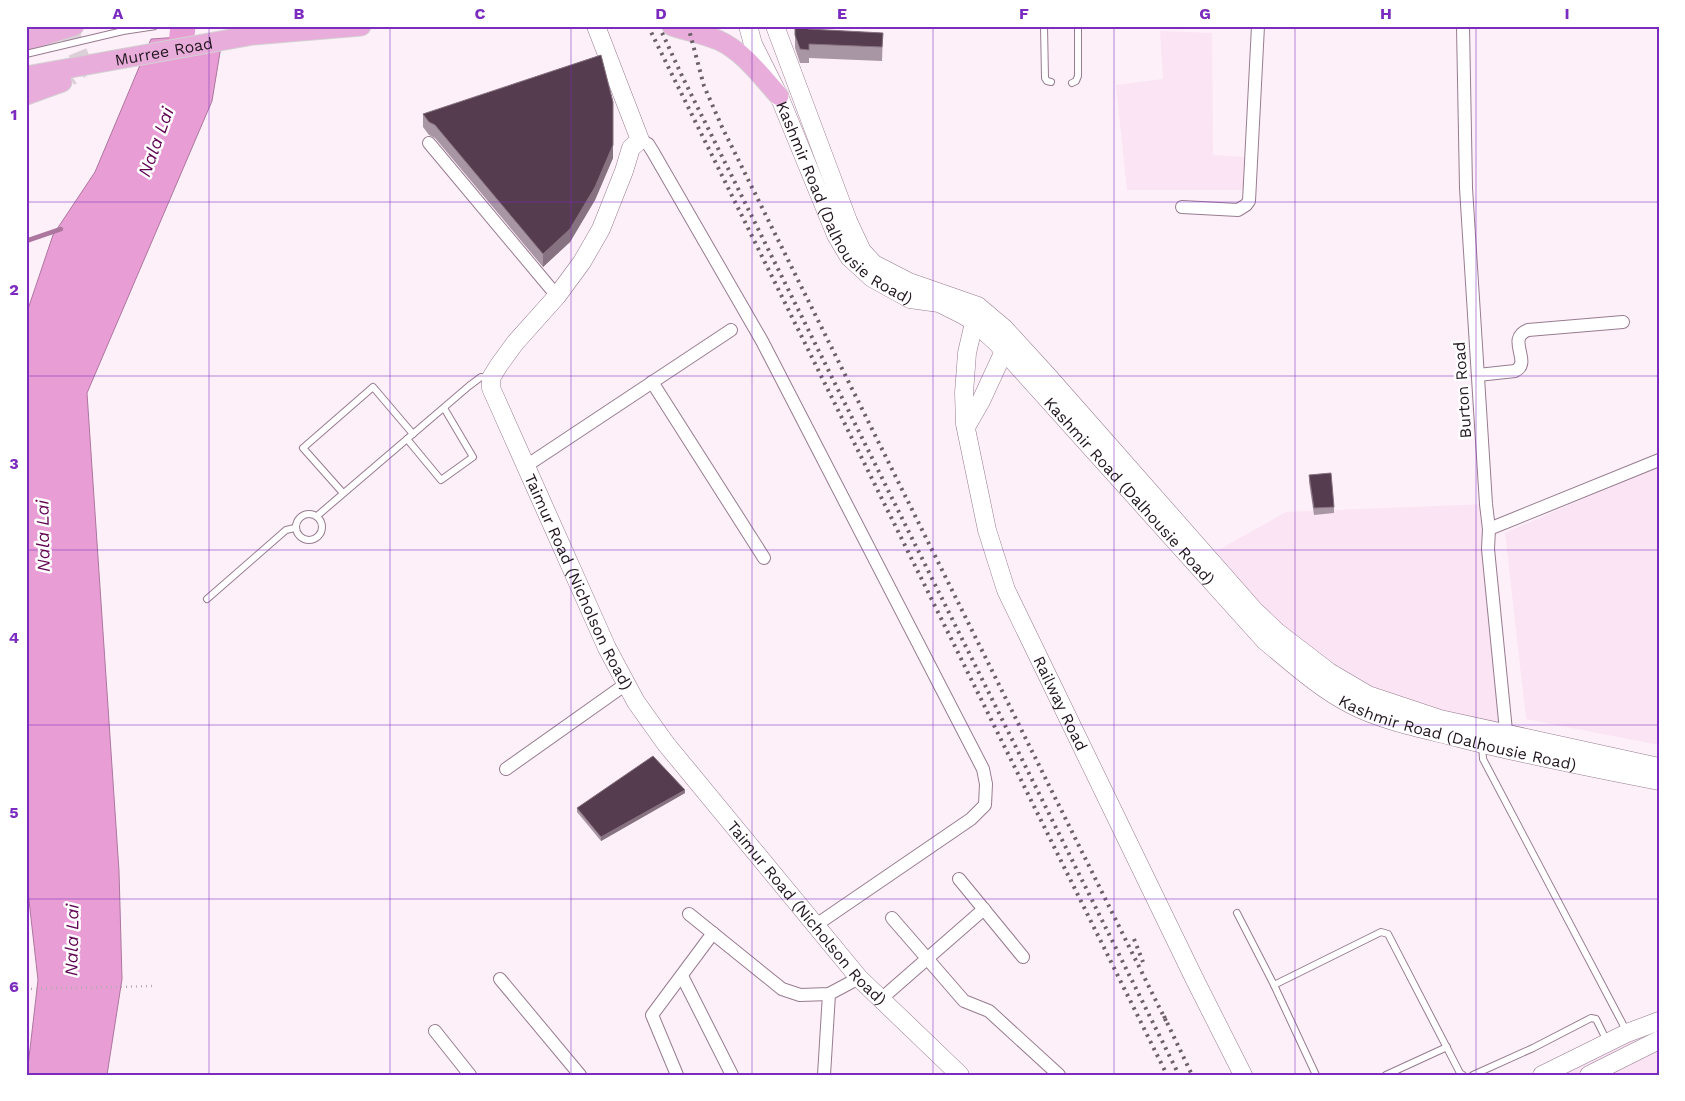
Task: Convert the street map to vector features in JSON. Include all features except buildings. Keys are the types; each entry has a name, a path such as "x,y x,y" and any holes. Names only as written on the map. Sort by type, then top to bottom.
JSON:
{"main road":[{"path":"26,41 74,26"},
{"name":"Murree Road","path":"26,76 253,35 361,26"},
{"path":"672,26 719,41 736,52 760,74 779,96"},
{"path":"26,95 62,82"}],"street":[{"path":"596,26 640,140 648,144 653,152 762,341 983,769 986,784 985,804 971,819 816,925"},
{"name":"Kashmir Road (Dalhousie Road)","path":"748,26 753,44 779,96 836,235 848,257 872,278 910,299 939,303 976,314"},
{"name":"Kashmir Road (Dalhousie Road)","path":"775,26 848,221 862,251 874,264 890,274 976,314 1009,345 1277,632 1329,672 1368,695 1440,719 1482,736 1659,781"},
{"path":"1182,207 1238,210 1249,201 1258,26"},
{"name":"Burton Road","path":"1463,26 1466,188 1489,529 1488,549 1507,742"},
{"path":"492,378 499,364 515,342 557,296 582,262 602,229 631,148 640,140"},
{"path":"429,143 557,296"},
{"name":"Railway Road","path":"976,314 967,353 964,393 966,428 987,530 1006,590 1195,980 1244,1075"},
{"path":"1478,375 1519,369 1522,364 1518,339 1522,332 1623,322"},
{"path":"526,466 731,330"},
{"path":"966,428 1009,345"},
{"name":"Taimur Road (Nicholson Road)","path":"492,378 491,388 607,648 636,702 666,744 859,978 960,1075"},
{"path":"652,382 764,558"},
{"path":"1489,529 1659,460"},
{"path":"506,769 626,684"},
{"name":"Kashmir Road (Dalhousie Road)","path":"1507,742 1659,768"},
{"path":"959,879 1022,957"},
{"path":"881,999 984,909"},
{"path":"689,914 782,989 800,995 829,994 859,978"},
{"path":"892,918 964,1001 989,1011 1059,1075"},
{"path":"678,1075 652,1015 714,933"},
{"path":"682,976 732,1075"},
{"path":"500,979 580,1075"},
{"path":"824,1075 829,994"},
{"path":"1542,1075 1576,1063 1608,1042 1659,1021"},
{"path":"434,1031 470,1075"},
{"path":"1627,1033 1636,1051"},
{"path":"1594,1072 1659,1040"}],"lane":[{"path":"26,54 124,31 156,26"},
{"path":"1044,26 1045,78 1051,82"},
{"path":"1072,83 1078,76 1078,26"},
{"path":"317,516 481,377 492,378"},
{"path":"343,493 303,448 373,387 441,480 473,457 444,408"},
{"path":"310,513 317,516 321,522 322,530 318,537 312,540 304,540 298,535 295,528 297,520 302,515 310,513"},
{"path":"207,599 286,530 295,528"},
{"path":"1482,736 1484,759 1627,1033"},
{"path":"1237,913 1274,985 1316,1075"},
{"path":"1274,985 1381,932 1385,932 1388,934 1460,1073 1463,1075"},
{"path":"1473,1075 1533,1048 1592,1018 1598,1022 1608,1042"},
{"path":"1386,1075 1447,1047"}],"path":[{"path":"26,988 155,986"}],"shaded area":[{"path":"1160,31 1212,33 1213,155 1244,157 1243,190 1127,190 1116,85 1163,79"},
{"path":"1659,466 1659,745 1526,719 1505,533"},
{"path":"1486,504 1506,734 1440,719 1329,672 1206,557 1286,512"},
{"path":"1659,1023 1659,1075 1561,1075"}],"water":[{"path":"223,34 212,101 87,393 119,871 122,979 107,1075 27,1075 38,980 26,874 26,315 53,235 95,172 151,39"}],"waterway":[{"name":"Nala Lai","path":"178,71 183,26"},
{"path":"26,241 61,229"}],"tunnel":[{"path":"67,26 80,58 79,70 69,77"}],"railway":[{"path":"648,26 1167,1075"},
{"path":"659,26 682,76 1179,1075"},
{"path":"688,26 704,86 722,127 1166,1021"},
{"path":"1134,939 1143,962"},
{"path":"1164,1016 1192,1075"}]}
